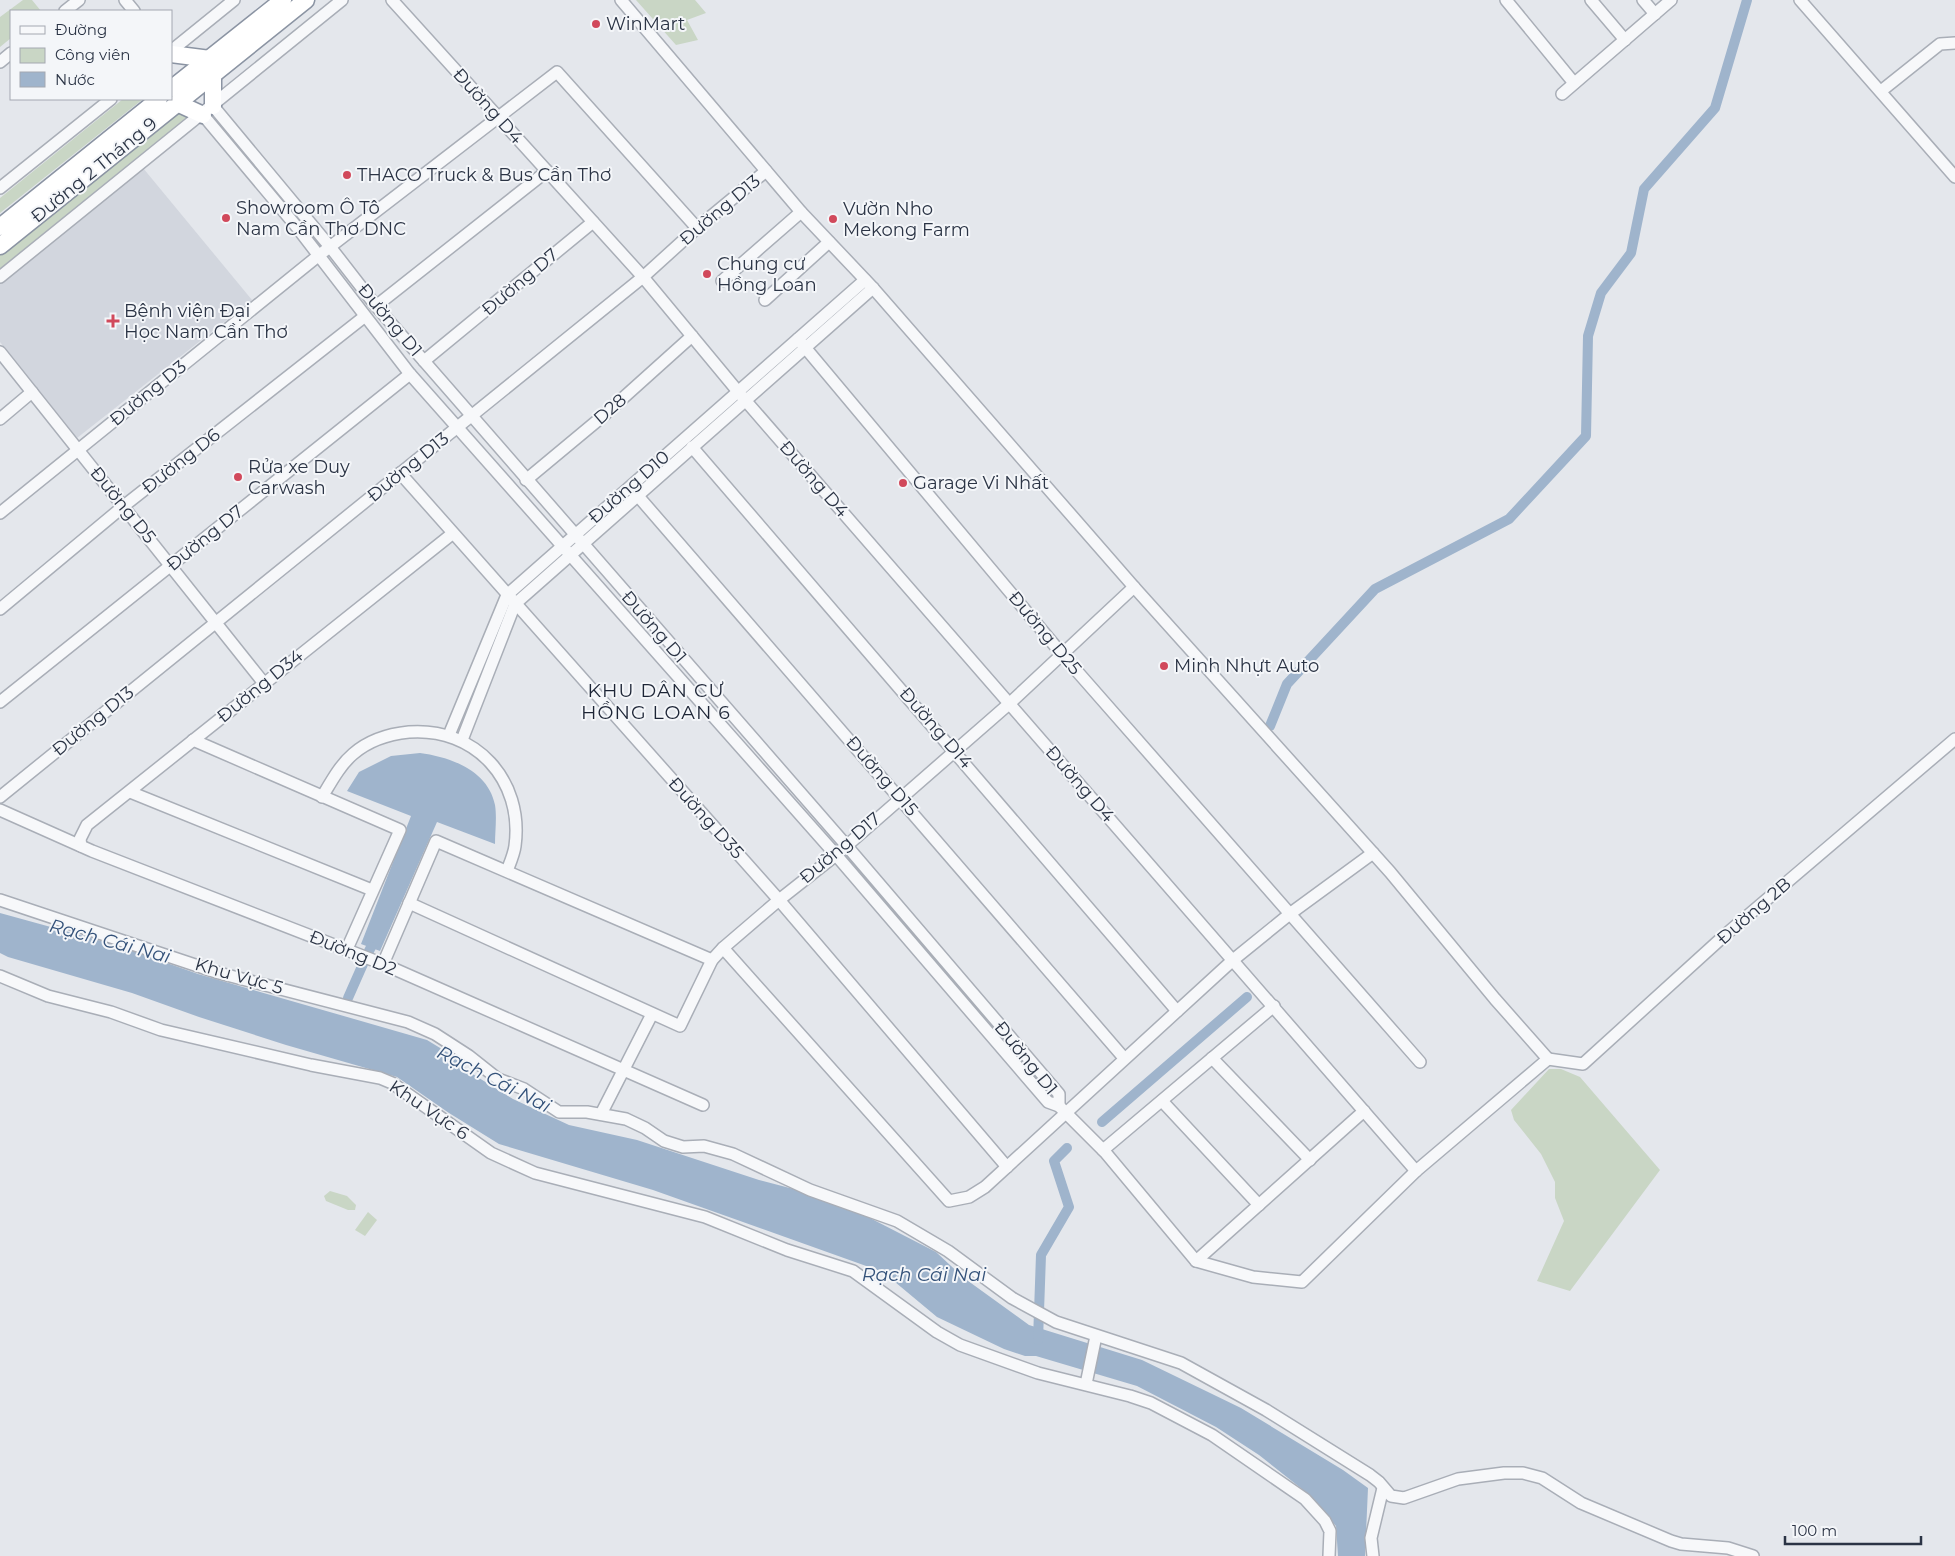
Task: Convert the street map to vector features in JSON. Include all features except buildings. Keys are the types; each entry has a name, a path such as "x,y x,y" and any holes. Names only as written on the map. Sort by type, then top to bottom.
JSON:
{"highway":[{"name":"Đường 2 Tháng 9","path":"212,66 283,0"},
{"name":"Đường 2 Tháng 9","path":"174,96 212,66 306,0"},
{"path":"172,52 212,66 208,110 174,96"},
{"name":"Đường 2 Tháng 9","path":"0,227 158,100"},
{"name":"Đường 2 Tháng 9","path":"0,246 169,100"}],"street":[{"path":"65,10 79,0"},
{"path":"125,0 133,10"},
{"path":"172,51 234,0"},
{"path":"0,277 342,0"},
{"name":"Đường D4","path":"392,0 643,277 742,396 1416,1171"},
{"path":"620,0 801,212 873,288 1134,587 1373,853 1495,999 1548,1059 1416,1171 1302,1282 1253,1277 1196,1261 1103,1150 1063,1109"},
{"path":"1506,0 1574,83"},
{"path":"1591,0 1625,40"},
{"path":"1643,0 1655,14"},
{"path":"1562,94 1671,0"},
{"path":"1800,0 1955,177"},
{"path":"1881,91 1940,44 1955,43"},
{"name":"Đường D3","path":"0,513 318,256 331,248 557,72 697,228"},
{"path":"0,188 110,100"},
{"name":"Đường D1","path":"208,110 331,248 376,306 578,540 846,845 1058,1094 1063,1109"},
{"name":"Đường D1","path":"208,110 364,317 410,374 836,855 1048,1102 1063,1109"},
{"path":"376,306 547,171"},
{"name":"Đường D13","path":"0,797 457,427 472,417 643,277 697,228 766,171"},
{"path":"722,281 801,212"},
{"name":"Đường D7","path":"424,361 593,222"},
{"path":"765,300 829,242"},
{"name":"Đường D10","path":"450,735 507,595 578,540 742,396 802,343 865,280"},
{"name":"Đường D10","path":"802,343 873,288"},
{"name":"Đường D6","path":"0,609 125,505 364,317"},
{"name":"D28","path":"526,480 603,416 692,336"},
{"name":"Đường D25","path":"802,343 1061,653 1420,1062"},
{"name":"Đường D5","path":"0,352 77,449 125,505 263,682"},
{"name":"Đường D7","path":"0,702 410,374"},
{"path":"0,419 32,392"},
{"name":"Đường D10","path":"578,540 638,496 692,447 742,396"},
{"name":"Đường D14","path":"692,447 1178,1010"},
{"name":"Đường D35","path":"400,473 452,534 779,900 1007,1167"},
{"name":"Đường D15","path":"638,496 1124,1058"},
{"name":"Đường D34","path":"81,846 80,839 87,825 130,792 263,682 452,534"},
{"name":"Đường D10","path":"462,740 515,604 566,550"},
{"name":"Đường D17","path":"652,1014 680,1026 712,960 723,948 836,855 900,797 1010,703 1061,653 1134,587"},
{"path":"322,797 354,754 375,739 400,733 424,731 450,735 462,740 493,764 505,784 513,806 516,832 515,848 507,871"},
{"name":"Đường 2B","path":"1548,1059 1583,1064 1725,935 1955,739"},
{"path":"193,740 400,830 346,949"},
{"path":"130,792 372,890"},
{"name":"Đường D2","path":"0,810 81,846 383,964 703,1105"},
{"path":"383,964 436,841 712,960"},
{"path":"723,948 949,1201 969,1198 1007,1167 1063,1109 1124,1058 1233,960 1291,913 1373,853"},
{"name":"Khu Vực 5","path":"0,900 219,972 408,1022 435,1034 469,1056 498,1079 524,1089 559,1112 587,1112 626,1119 664,1140 683,1147 704,1146 733,1154 810,1190 897,1221 948,1252 1012,1298 1056,1322 1096,1340 1181,1363 1266,1410 1370,1475 1381,1499 1391,1496 1404,1498 1458,1479 1504,1473 1523,1474 1542,1478 1581,1503 1671,1541 1681,1544 1728,1548 1754,1556"},
{"path":"409,903 652,1014 601,1114"},
{"name":"Khu Vực 6","path":"0,976 48,996 111,1012 161,1030 311,1065 380,1078 392,1084 491,1153 535,1173 690,1213 787,1250 853,1270 937,1332 960,1345 1038,1373 1087,1380 1151,1403 1212,1435 1296,1492 1325,1522 1330,1532 1329,1556"},
{"path":"1103,1150 1274,1006"},
{"path":"1212,1058 1310,1160"},
{"path":"1162,1101 1258,1205"},
{"path":"1196,1261 1364,1111"},
{"path":"1087,1380 1096,1340"},
{"path":"1373,1556 1371,1538 1381,1499"}],"shaded area":[{"name":"Bệnh viện Đại Học Nam Cần Thơ","path":"143,168 252,300 77,438 0,342 0,283"}],"green space":[{"path":"23,0 32,0 40,10 10,10 10,39 0,47 0,17"},
{"path":"636,0 695,0 706,13 687,20 698,40 676,45"},
{"path":"122,100 142,100 0,213 0,198"},
{"path":"181,111 188,117 182,124 0,270 0,254"},
{"path":"1549,1069 1561,1069 1580,1077 1660,1170 1570,1291 1537,1281 1564,1221 1555,1198 1555,1182 1541,1154 1514,1120 1511,1110"},
{"path":"330,1191 347,1196 356,1205 355,1210 348,1210 326,1201 324,1196"},
{"path":"368,1212 377,1220 365,1236 355,1230"}],"water":[{"path":"420,753 443,758 466,767 485,783 495,805 495,844 437,822 380,951 361,944 411,816 347,791 359,772 391,756"},
{"name":"Rạch Cái Nai","path":"0,913 116,945 198,974 427,1040 450,1054 471,1073 513,1099 569,1125 637,1140 759,1180 805,1192 868,1217 936,1252 964,1278 1029,1325 1142,1360 1241,1408 1343,1470 1368,1488 1365,1556 1338,1556 1336,1526 1307,1493 1259,1455 1216,1427 1137,1386 1036,1356 1025,1356 1004,1349 937,1317 883,1272 653,1190 499,1144 449,1113 397,1077 286,1045 132,993 8,957 0,953"}],"waterway":[{"path":"1270,726 1287,684 1375,589 1509,519 1586,436 1588,336 1601,293 1631,253 1644,189 1715,108 1747,0"},
{"path":"369,951 371,947"},
{"path":"348,998 363,964"},
{"path":"1102,1122 1247,997"},
{"path":"1038,1340 1041,1255 1069,1207 1054,1161 1067,1148"}],"place":[{"name":"WinMart","path":"596,24"},
{"name":"THACO Truck & Bus Cần Thơ","path":"347,175"},
{"name":"Showroom Ô Tô Nam Cần Thơ DNC","path":"226,218"},
{"name":"Vườn Nho Mekong Farm","path":"833,219"},
{"name":"Chung cư Hồng Loan","path":"707,274"},
{"name":"Bệnh viện Đại Học Nam Cần Thơ","path":"113,321"},
{"name":"Rửa xe Duy Carwash","path":"238,477"},
{"name":"Garage Vi Nhất","path":"903,483"},
{"name":"Minh Nhựt Auto","path":"1164,666"}],"district":[{"name":"KHU DÂN CƯ HỒNG LOAN 6","path":"656,701"}]}
